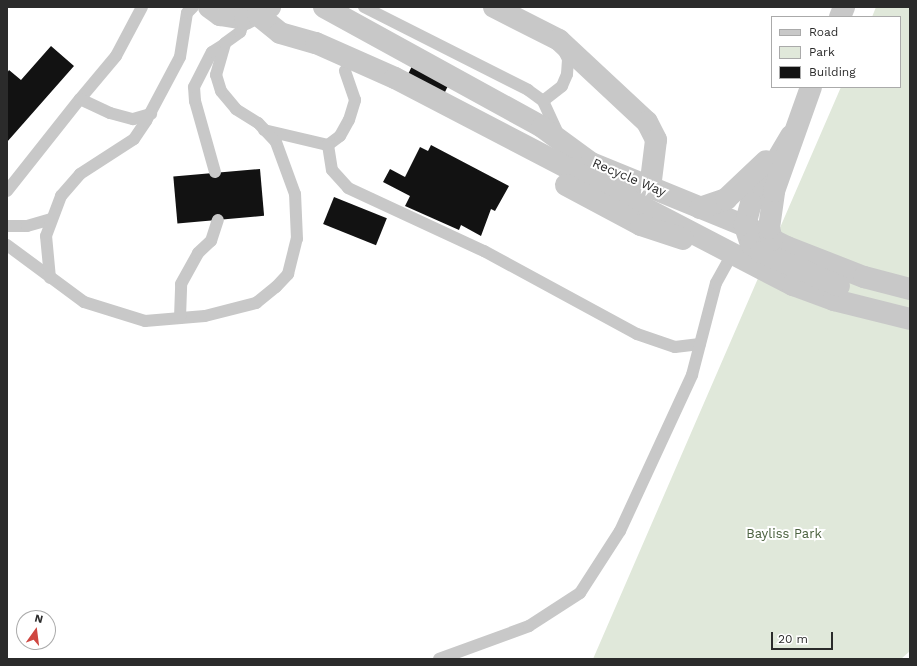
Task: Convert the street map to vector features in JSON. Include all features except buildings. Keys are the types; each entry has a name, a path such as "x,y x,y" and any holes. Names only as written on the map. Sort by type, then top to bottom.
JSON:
{"street":[{"path":"209,7 220,15 258,14 280,33 307,52 399,96 642,225 732,254"},
{"name":"Recycle Way","path":"324,7 542,127 591,163 745,226 772,240 864,277 910,289"},
{"path":"494,7 559,40 647,122 656,140 650,188"},
{"path":"280,33 316,43 395,78 793,285 834,300 910,319"},
{"path":"811,88 785,144 751,203 745,226 751,244 761,252 827,282 910,311"},
{"path":"700,208 726,199 785,144"},
{"path":"772,240 769,228 774,191 785,144"}],"lane":[{"path":"7,191 116,56 142,7"},
{"path":"364,7 528,90 543,101 562,141"},
{"path":"50,278 45,256 51,219 70,183 134,139 151,114 180,57 188,9"},
{"path":"215,172 195,101 194,87 212,52 240,32 258,14"},
{"path":"543,101 562,86 567,74 568,59 559,40"},
{"path":"7,245 84,302 110,313 145,321 180,318 256,303 288,274 297,239 295,194 276,142 264,130 236,109 221,91 216,75 226,43"},
{"path":"328,145 346,126 355,100 345,71"},
{"path":"80,99 110,113 133,119 151,114"},
{"path":"264,130 328,145"},
{"path":"328,145 332,170 348,188 484,250 637,334 675,347 700,344"},
{"path":"7,226 27,226 51,219"},
{"path":"180,318 181,284 198,253 211,241 218,220"},
{"path":"440,659 529,626 580,593 620,531 692,375 716,283 732,254"}],"green space":[{"name":"Bayliss Park","path":"876,7 910,7 910,651 901,659 593,659 841,88 901,88 901,16 872,16"}]}
